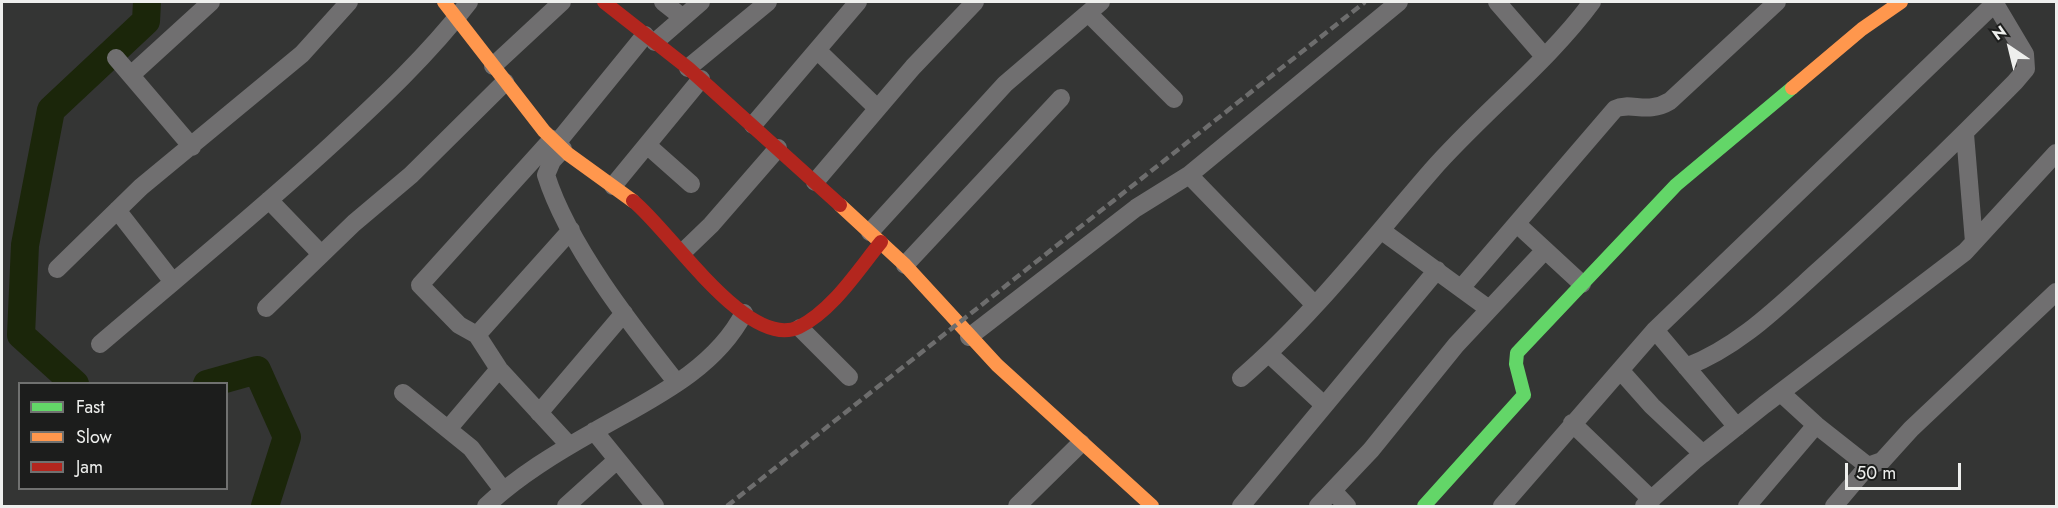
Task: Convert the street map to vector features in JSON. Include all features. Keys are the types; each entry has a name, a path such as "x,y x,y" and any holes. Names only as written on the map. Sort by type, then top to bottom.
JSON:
{"street":[{"path":"131,75 211,2"},
{"path":"57,269 117,210 302,54 349,2"},
{"path":"444,2 520,105 557,144 647,212 684,251 711,286 744,313 766,327 785,331 800,328 821,311 876,237 1005,84 1094,7 1174,99"},
{"path":"100,344 269,200 372,107 469,2"},
{"path":"493,66 562,2"},
{"path":"604,2 694,73 876,237 905,265 969,337 1152,507"},
{"path":"663,2 682,17"},
{"path":"569,445 499,369 477,335 446,313 421,288 420,283 557,144 650,38 701,2"},
{"path":"613,186 647,145 694,73 768,2"},
{"path":"753,125 858,2"},
{"path":"815,182 943,33 975,2"},
{"path":"969,337 1136,208 1189,175 1399,2"},
{"path":"1497,2 1543,56"},
{"path":"1241,378 1269,354 1382,231 1434,169 1592,2"},
{"path":"1462,287 1615,109 1623,106 1648,110 1670,101 1777,2"},
{"path":"1424,507 1524,395 1524,386 1515,358 1517,353 1629,233 1704,160 1862,29 1901,2"},
{"path":"1502,507 1572,423 1655,330 1994,2 2025,54 2026,69 1965,134 1762,320 1714,357 1686,367"},
{"path":"818,51 877,108"},
{"path":"116,58 192,147"},
{"path":"266,308 321,254 411,175 505,82"},
{"path":"905,265 1061,98"},
{"path":"1965,134 1974,242"},
{"path":"557,144 546,175 571,230 624,313 677,383"},
{"path":"647,145 692,184"},
{"path":"684,251 711,225 778,148"},
{"path":"1572,423 1648,503 1737,427 1930,281 1974,242 2056,153"},
{"path":"1189,175 1314,304"},
{"path":"269,200 321,254"},
{"path":"117,210 173,282"},
{"path":"1517,224 1582,284"},
{"path":"477,335 571,230"},
{"path":"1382,231 1462,287 1489,309"},
{"path":"1318,507 1371,450 1403,408 1489,309 1545,250"},
{"path":"1241,507 1437,270"},
{"path":"1834,507 1868,466 1882,461 1911,429 2056,292"},
{"path":"539,413 624,313"},
{"path":"486,507 503,490 569,445 677,383 715,352 734,332 744,313"},
{"path":"800,328 849,377"},
{"path":"1655,330 1737,427"},
{"path":"1269,354 1324,405"},
{"path":"449,428 499,369"},
{"path":"1620,370 1652,406 1703,454"},
{"path":"403,393 471,448 503,490"},
{"path":"1781,393 1816,425 1868,466"},
{"path":"1747,507 1816,425"},
{"path":"594,431 655,507"},
{"path":"1017,507 1081,443"},
{"path":"566,507 617,460"},
{"path":"1334,491 1347,507"}],"waterway":[{"path":"73,382 21,335 25,245 51,110 146,21 147,2"},
{"path":"214,382 257,370 287,437 265,506"}],"railway":[{"path":"727,506 1365,2"}],"traffic: fast":[{"path":"1424,506 1524,395 1516,364 1517,353 1676,185 1792,88"}],"traffic: slow":[{"path":"444,2 544,131 568,154 633,201"},
{"path":"1792,88 1862,29 1901,2"},
{"path":"840,205 905,265 997,365 1152,506"}],"traffic: jam":[{"path":"604,2 688,68 840,205"},
{"path":"633,201 710,284 734,306 757,322 779,330 799,327 823,310 844,289 881,242"}]}
